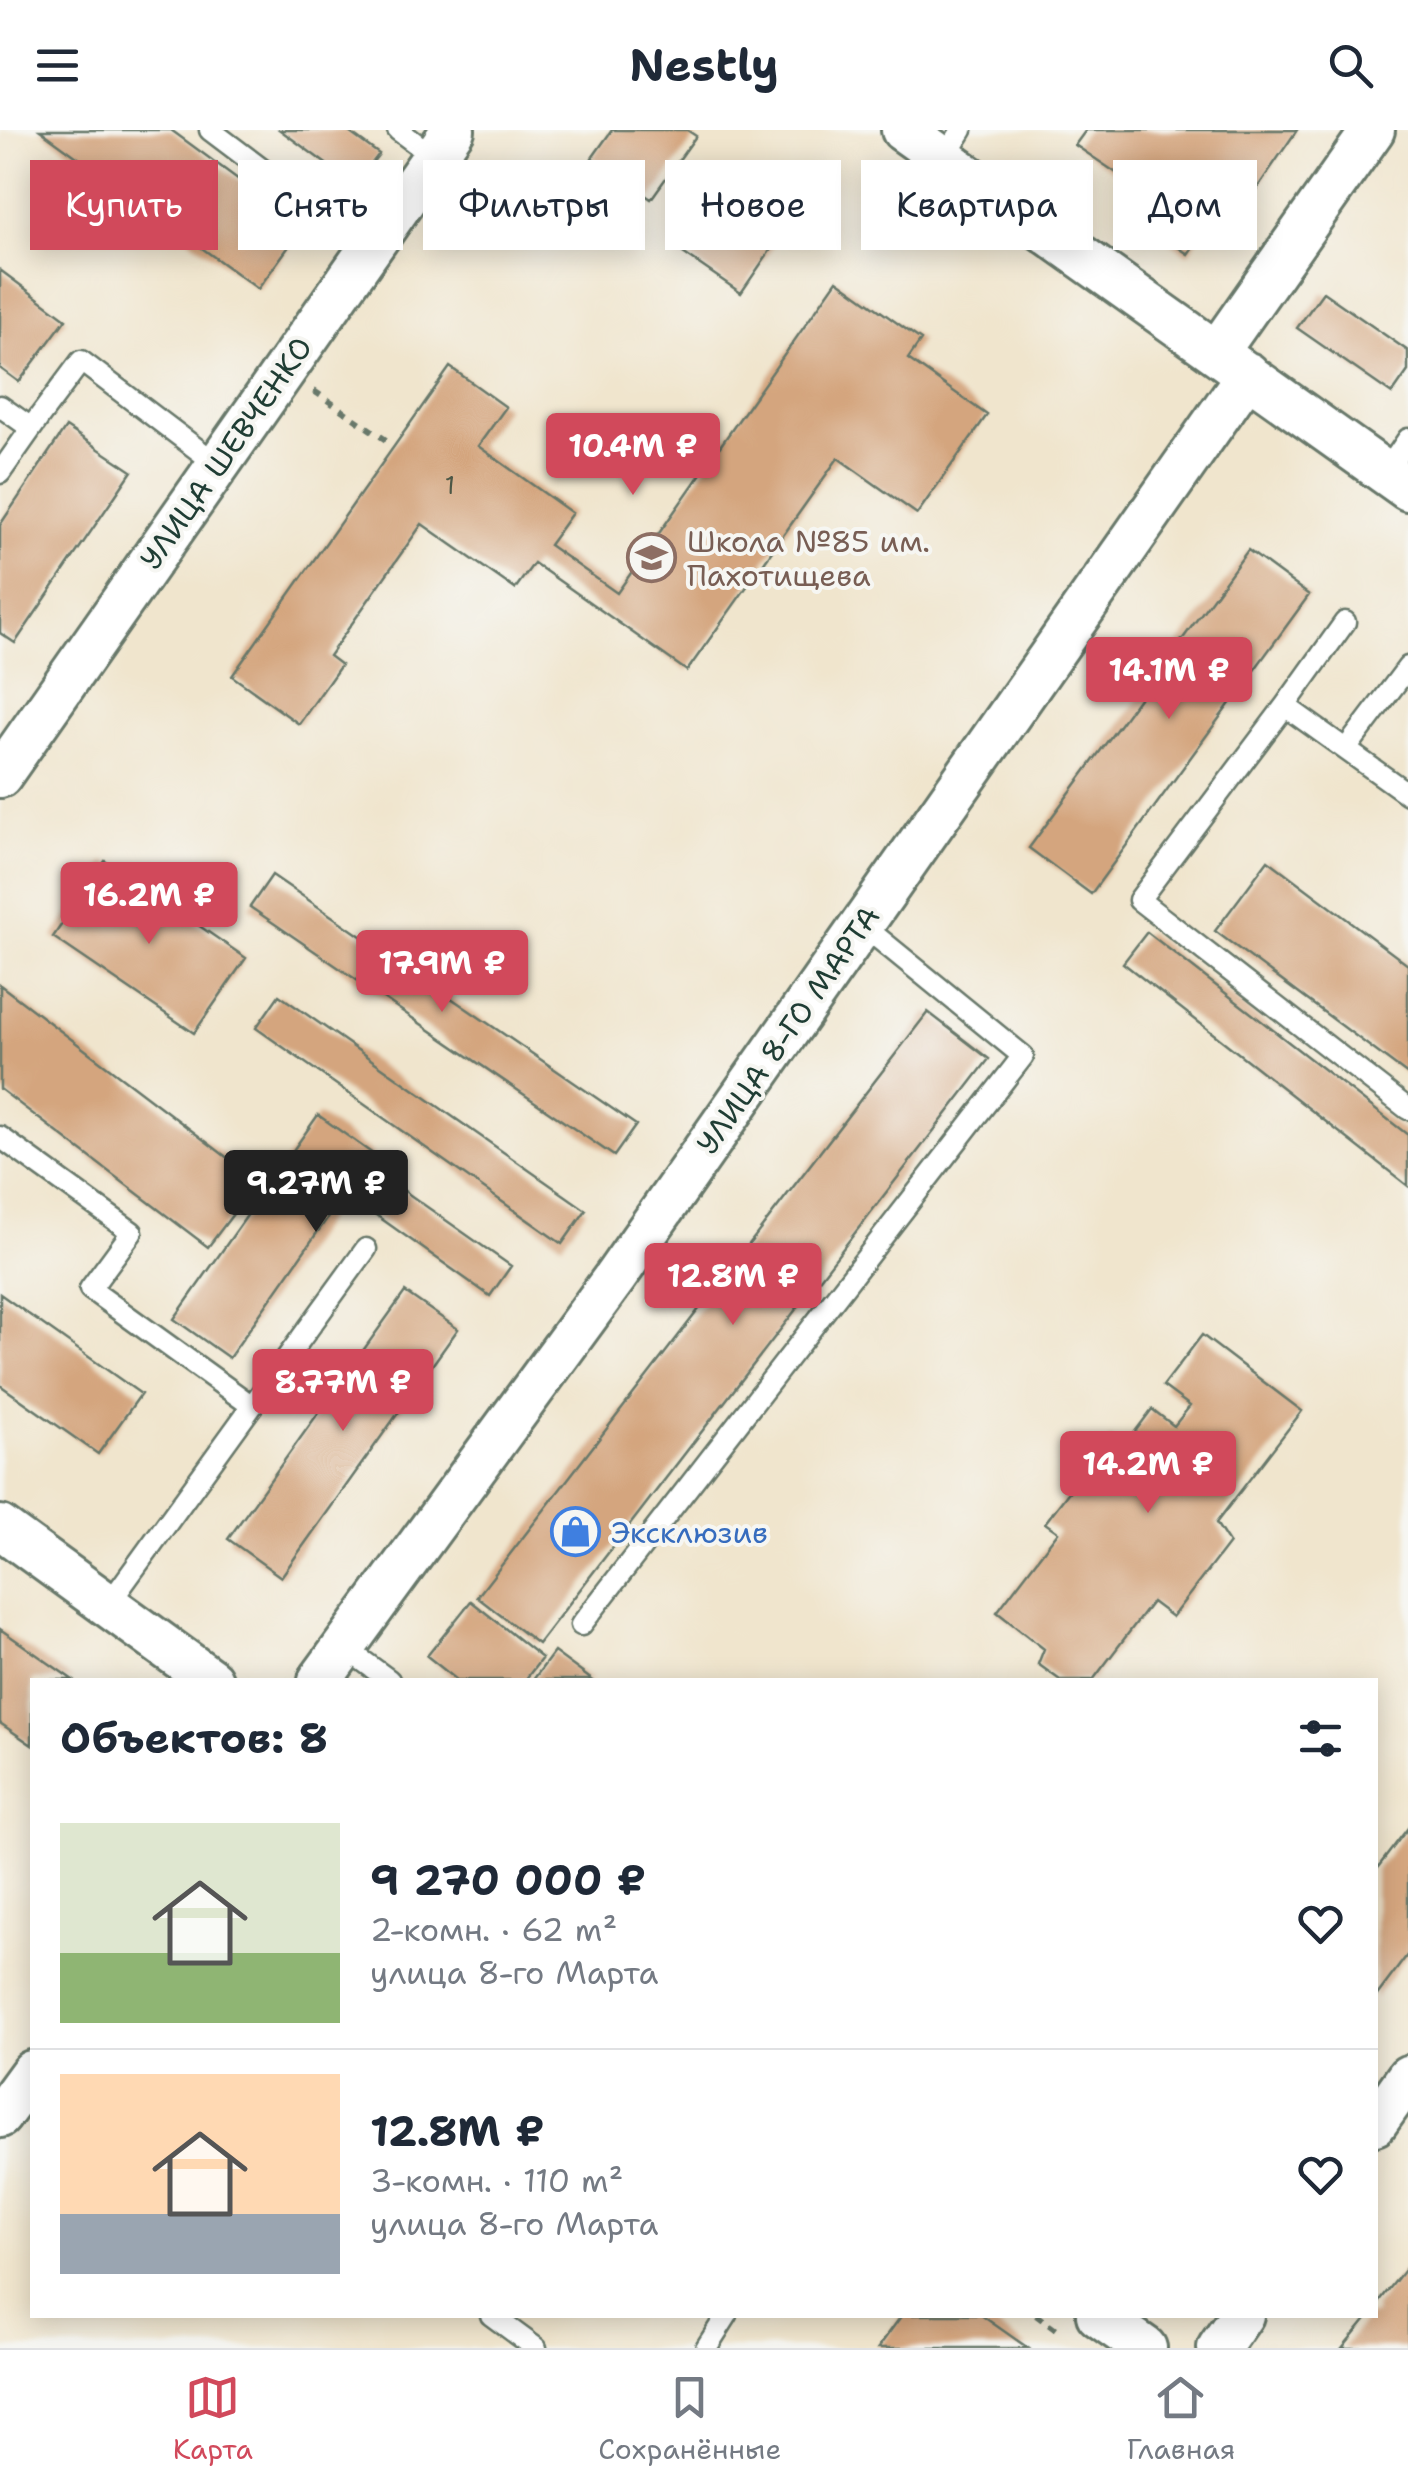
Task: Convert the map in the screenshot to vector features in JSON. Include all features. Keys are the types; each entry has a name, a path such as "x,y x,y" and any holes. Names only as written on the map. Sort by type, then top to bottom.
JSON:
{"street":[{"path":"903,130 953,144 1232,363 1400,467"},
{"name":"УЛИЦА 8-ГО МАРТА","path":"332,1664 616,1276 861,924 1232,363 1373,130"},
{"name":"УЛИЦА ШЕВЧЕНКО","path":"403,200 443,143"},
{"name":"УЛИЦА ШЕВЧЕНКО","path":"0,776 368,250"},
{"path":"0,1527 208,1678"},
{"path":"0,2116 30,2075"},
{"path":"1378,2120 1408,2077"},
{"path":"1102,2318 1144,2348"},
{"path":"1219,2348 1240,2318"}],"lane":[{"path":"210,130 250,160"},
{"path":"398,130 443,143"},
{"path":"0,474 81,362 218,465"},
{"path":"0,406 30,428 38,419"},
{"path":"1344,622 1139,900 1408,1109"},
{"path":"1346,749 1408,667"},
{"path":"1285,706 1408,794"},
{"path":"581,1624 1023,1056 861,924"},
{"path":"0,1138 132,1232 90,1289 252,1406"},
{"path":"108,1605 366,1249"},
{"path":"332,1664 381,1678"},
{"path":"495,2318 536,2348"},
{"path":"706,2348 726,2318"}],"path":[{"path":"285,370 386,440"}],"building":[{"path":"40,130 171,130 212,160 81,160"},
{"path":"280,130 346,130 379,154 374,160 321,160"},
{"path":"612,130 687,130 696,136 679,160 665,160 665,179 651,199 645,195 645,160 592,158"},
{"path":"1086,130 1297,130 1257,188 1257,160 1113,160 1113,171 1075,145"},
{"path":"218,165 238,179 238,250 286,250 258,289 205,250 218,250"},
{"path":"685,250 770,250 741,293 683,253"},
{"path":"0,270 66,319 19,382 0,368"},
{"path":"837,280 921,340 908,359 987,415 917,514 838,458 687,671 534,563 515,589 422,524 329,656 341,665 299,724 232,676 450,367 506,407 478,446 572,513 549,545 617,593"},
{"path":"1323,292 1408,351 1408,371 1392,394 1297,328"},
{"path":"66,427 132,471 15,643 0,633 0,525"},
{"path":"1248,550 1309,595 1091,894 1029,848"},
{"path":"1268,860 1408,965 1408,1075 1215,931"},
{"path":"105,861 246,958 194,1033 53,937"},
{"path":"272,875 636,1125 614,1156 250,907"},
{"path":"1147,932 1408,1135 1408,1186 1123,963"},
{"path":"0,985 258,1181 208,1247 0,1089"},
{"path":"279,995 586,1210 562,1244 256,1028"},
{"path":"928,1012 989,1059 538,1644 477,1597"},
{"path":"318,1115 373,1154 366,1164 511,1266 490,1296 345,1193 229,1358 174,1319"},
{"path":"405,1292 458,1329 281,1577 228,1539"},
{"path":"0,1294 141,1394 98,1454 0,1385"},
{"path":"1202,1335 1302,1411 1216,1523 1229,1543 1172,1617 1152,1602 1095,1678 1057,1678 1038,1664 1044,1649 997,1612 1058,1532 1045,1523 1110,1438 1139,1460 1147,1449 1131,1437 1152,1409 1174,1426 1190,1406 1163,1386"},
{"path":"471,1601 542,1658 527,1678 454,1678 427,1656"},
{"path":"0,1629 70,1678 30,1678 30,1744 0,1723"},
{"path":"554,1652 589,1678 534,1678"},
{"path":"1408,1828 1408,1954 1378,1994 1378,1867"},
{"path":"1408,2265 1408,2348 1342,2348 1367,2318 1378,2318 1378,2303"},
{"path":"900,2318 985,2318 1028,2348 878,2348"}],"place":[{"name":"Школа №85 им. Пахотищева","path":"652,558"},
{"name":"Эксклюзив","path":"576,1532"}]}
